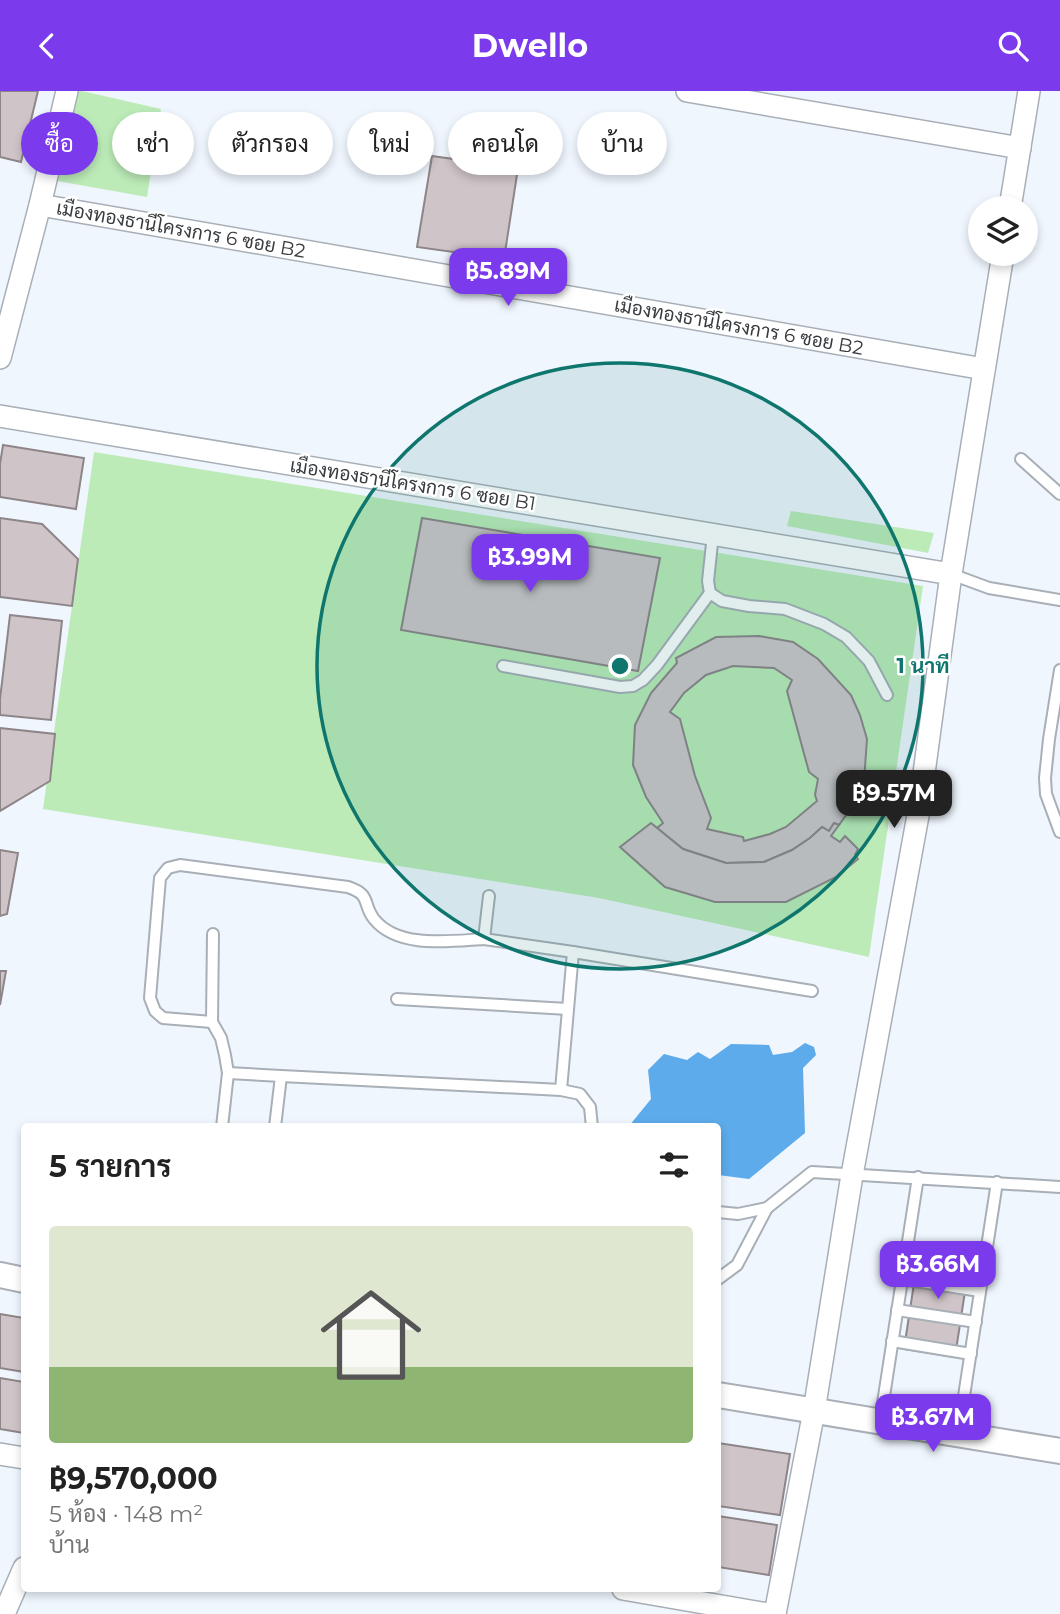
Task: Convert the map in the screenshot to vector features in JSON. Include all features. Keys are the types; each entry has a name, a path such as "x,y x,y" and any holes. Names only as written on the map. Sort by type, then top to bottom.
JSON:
{"street":[{"path":"0,358 67,91"},
{"path":"687,91 1020,148"},
{"path":"1012,196 1029,91"},
{"name":"เมืองทองธานีโครงการ 6 ซอย B2","path":"40,205 984,369"},
{"path":"775,1614 814,1411 852,1175 919,810 950,573 1001,266"},
{"name":"เมืองทองธานีโครงการ 6 ซอย B1","path":"0,416 950,573"},
{"path":"0,1275 21,1279"},
{"path":"721,1396 1060,1451"},
{"path":"0,1454 21,1458"},
{"path":"4,1614 21,1574"},
{"path":"640,1592 768,1614"}],"lane":[{"path":"1021,459 1060,494"},
{"path":"503,666 620,687 633,686 643,680 710,593 708,581 713,534"},
{"path":"950,573 989,588 1060,600"},
{"path":"710,593 722,601 785,609 824,624 846,637 869,661 887,695"},
{"path":"1060,670 1049,739 1045,794 1060,832"},
{"path":"212,1022 163,1019 155,1011 150,998 160,878 168,868 180,865 348,887 360,891 373,917 387,931 419,941 484,939 813,991"},
{"path":"484,939 489,896"},
{"path":"213,934 212,1022 226,1055 228,1073 222,1123"},
{"path":"561,1090 573,952"},
{"path":"397,999 568,1009"},
{"path":"228,1073 561,1090 580,1094 590,1107 592,1123"},
{"path":"275,1123 281,1076"},
{"path":"721,1277 737,1265 767,1208 813,1172 1060,1187"},
{"path":"880,1422 918,1177"},
{"path":"958,1435 997,1182"},
{"path":"721,1212 738,1214 767,1208"},
{"path":"907,1248 985,1260"},
{"path":"902,1279 980,1291"},
{"path":"897,1310 976,1322"},
{"path":"892,1341 971,1353"}],"green space":[{"path":"67,91 82,91 161,109 161,112 112,112 112,175 150,175 147,197 46,179 47,175 98,175 98,112 62,112"},
{"path":"94,452 923,586 869,957 599,898 43,809"},
{"path":"791,511 934,533 928,553 787,526"}],"water":[{"path":"805,1043 814,1047 816,1055 803,1068 805,1133 749,1179 721,1175 721,1123 631,1123 651,1099 648,1070 664,1054 687,1060 698,1052 710,1059 731,1044 769,1045 773,1055 792,1052"}],"building":[{"path":"0,91 38,91 33,112 21,112 21,162 0,157"},
{"path":"434,156 448,158 448,175 517,175 504,259 417,247 429,175 434,175"},
{"path":"3,445 84,458 76,509 0,497"},
{"path":"0,518 42,524 78,559 72,606 0,597"},
{"path":"422,518 660,558 638,671 401,630"},
{"path":"10,615 62,621 51,720 0,715"},
{"path":"759,636 793,642 818,659 851,695 867,739 864,781 854,804 839,825 834,823 829,831 822,827 792,850 764,862 726,863 683,849 657,828 663,823 646,797 633,765 635,725 651,693 677,663 676,658 716,637","holes":["733,666 774,668 792,680 787,691 809,772 818,779 815,795 817,801 786,827 744,841 743,837 707,829 711,818 695,776 680,719 670,712 684,693 706,675"]},
{"path":"0,728 55,734 50,781 0,811"},
{"path":"651,823 683,849 726,863 764,862 792,850 822,827 829,831 834,823 839,825 831,836 840,842 845,836 858,849 855,855 858,859 836,877 786,902 715,902 665,887 620,847"},
{"path":"0,850 18,853 7,914 0,916"},
{"path":"0,971 6,971 0,1005"},
{"path":"920,1244 971,1252 955,1357 904,1349"},
{"path":"0,1314 21,1318 21,1372 0,1368"},
{"path":"0,1378 21,1382 21,1432 0,1429"},
{"path":"721,1443 790,1454 780,1515 721,1506"},
{"path":"721,1516 777,1525 769,1575 721,1567"}]}
